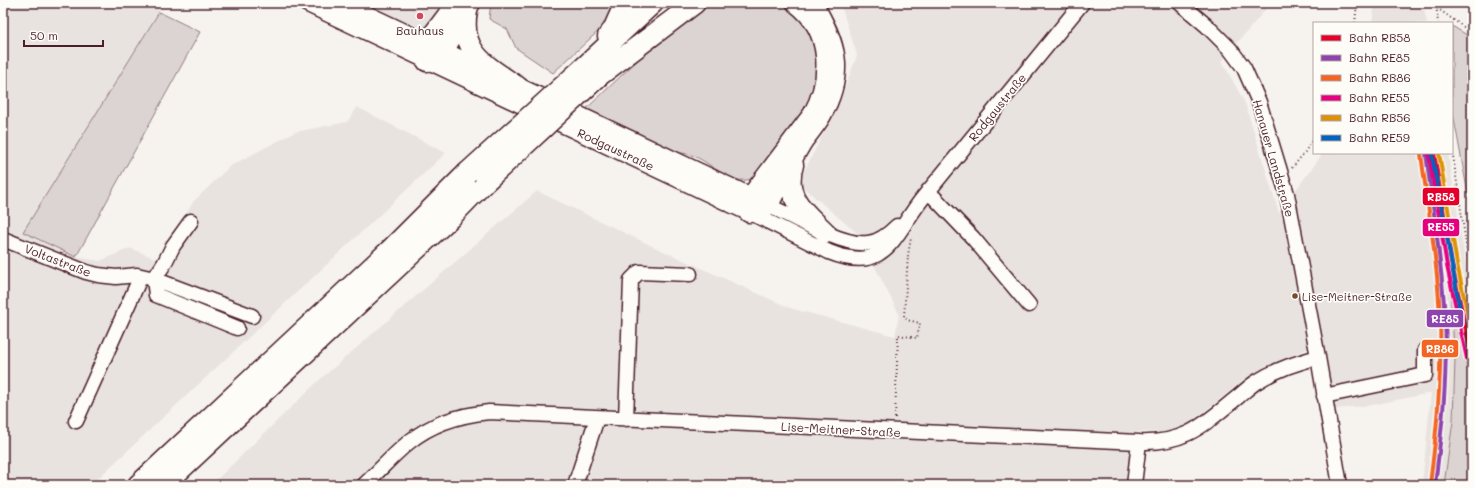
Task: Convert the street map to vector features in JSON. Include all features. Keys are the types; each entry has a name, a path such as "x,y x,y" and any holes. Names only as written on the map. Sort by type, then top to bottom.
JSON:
{"highway":[{"path":"591,71 625,3"},
{"path":"164,485 450,218 654,3"},
{"path":"138,485 391,249 467,174 591,71 679,3"},
{"path":"591,71 695,3"},
{"path":"756,204 813,115 820,103 824,90 827,69 824,46 816,25 797,3"},
{"path":"756,204 796,154 828,102 834,77 835,62 833,44 812,3"},
{"path":"432,52 465,5"},
{"path":"465,5 466,36 474,53 488,66 518,87"},
{"path":"796,154 790,180 793,195 803,211 826,233"}],"main road":[{"name":"Rodgaustraße","path":"307,3 518,87 756,204"},
{"name":"Rodgaustraße","path":"342,3 357,8 432,52 756,204"}],"street":[{"name":"Rodgaustraße","path":"756,204 829,252 842,258 856,260 869,258 884,250 896,236 928,191 1082,3"},
{"name":"Hanauer Landstraße","path":"1180,3 1207,26 1230,49 1244,68 1253,87 1287,194 1318,357 1340,485"},
{"path":"928,191 973,238 1029,305"},
{"name":"Rodgaustraße","path":"756,204 826,233 855,243 873,242 881,239 912,212"},
{"path":"76,421 144,277 164,264 173,246 191,221"},
{"name":"Voltastraße","path":"3,239 98,276 144,277"},
{"path":"626,419 631,280 639,272 690,274"},
{"path":"144,277 252,316"},
{"path":"144,277 156,295 237,328"},
{"path":"1324,396 1425,375 1425,350"},
{"name":"Lise-Meitner-Straße","path":"364,485 409,442 424,432 455,418 489,412 1163,442 1192,432 1257,382 1274,372 1292,364 1318,357"},
{"path":"575,485 597,418"},
{"path":"1134,485 1139,442"}],"path":[{"path":"1355,22 1356,3"},
{"path":"1436,3 1438,22"},
{"path":"1454,3 1467,6 1471,3"},
{"path":"1437,8 1472,33"},
{"path":"1282,179 1305,152 1313,138"},
{"path":"1453,154 1472,285"},
{"path":"894,431 898,336 917,338 920,323 907,320 904,317 908,255 912,234"}],"shaded area":[{"path":"3,3 164,3 23,232 76,257 100,261 130,248 159,260 193,202 230,166 295,132 347,122 357,107 446,153 91,485 3,485"},
{"path":"360,3 444,3 424,31"},
{"path":"491,3 618,3 606,24 553,73 516,48 507,29 489,19"},
{"path":"698,3 791,3 812,25 821,89 754,178 744,180 734,179 698,158 688,154 677,153 585,110"},
{"path":"840,3 1271,3 1222,61 1245,103 1279,213 1322,154 1448,154 1472,296 1472,385 1449,283 1455,360 1453,421 1444,485 1422,485 1431,393 1372,405 1337,409 1320,414 1310,348 1269,365 1251,375 1187,425 1176,430 1166,432 1136,432 1129,485 211,485 317,382 537,191 650,245 790,308 895,336 899,314 858,234 798,183 840,101 857,55"},
{"path":"1375,3 1423,3 1427,22 1372,22"},
{"path":"159,12 200,32 76,257 23,232"},
{"path":"1453,27 1472,38 1472,227 1470,205 1453,113"},
{"path":"1449,278 1462,345 1472,385 1472,485 1444,485 1453,421 1455,360"}],"rail line":[{"name":"RB86","path":"1421,154 1435,257 1440,320 1438,402 1430,484"},
{"name":"RE85","path":"1426,154 1442,277 1446,340 1444,402 1435,485"},
{"name":"RE55","path":"1429,154 1447,266 1467,359"},
{"name":"RB58","path":"1434,154 1452,265 1472,358"},
{"name":"RB56","path":"1439,154 1457,264 1472,334"},
{"name":"RE59","path":"1432,155 1462,321"}],"place":[{"name":"Bauhaus","path":"420,16"},
{"name":"Lise-Meitner-Straße","path":"1295,296"}]}
